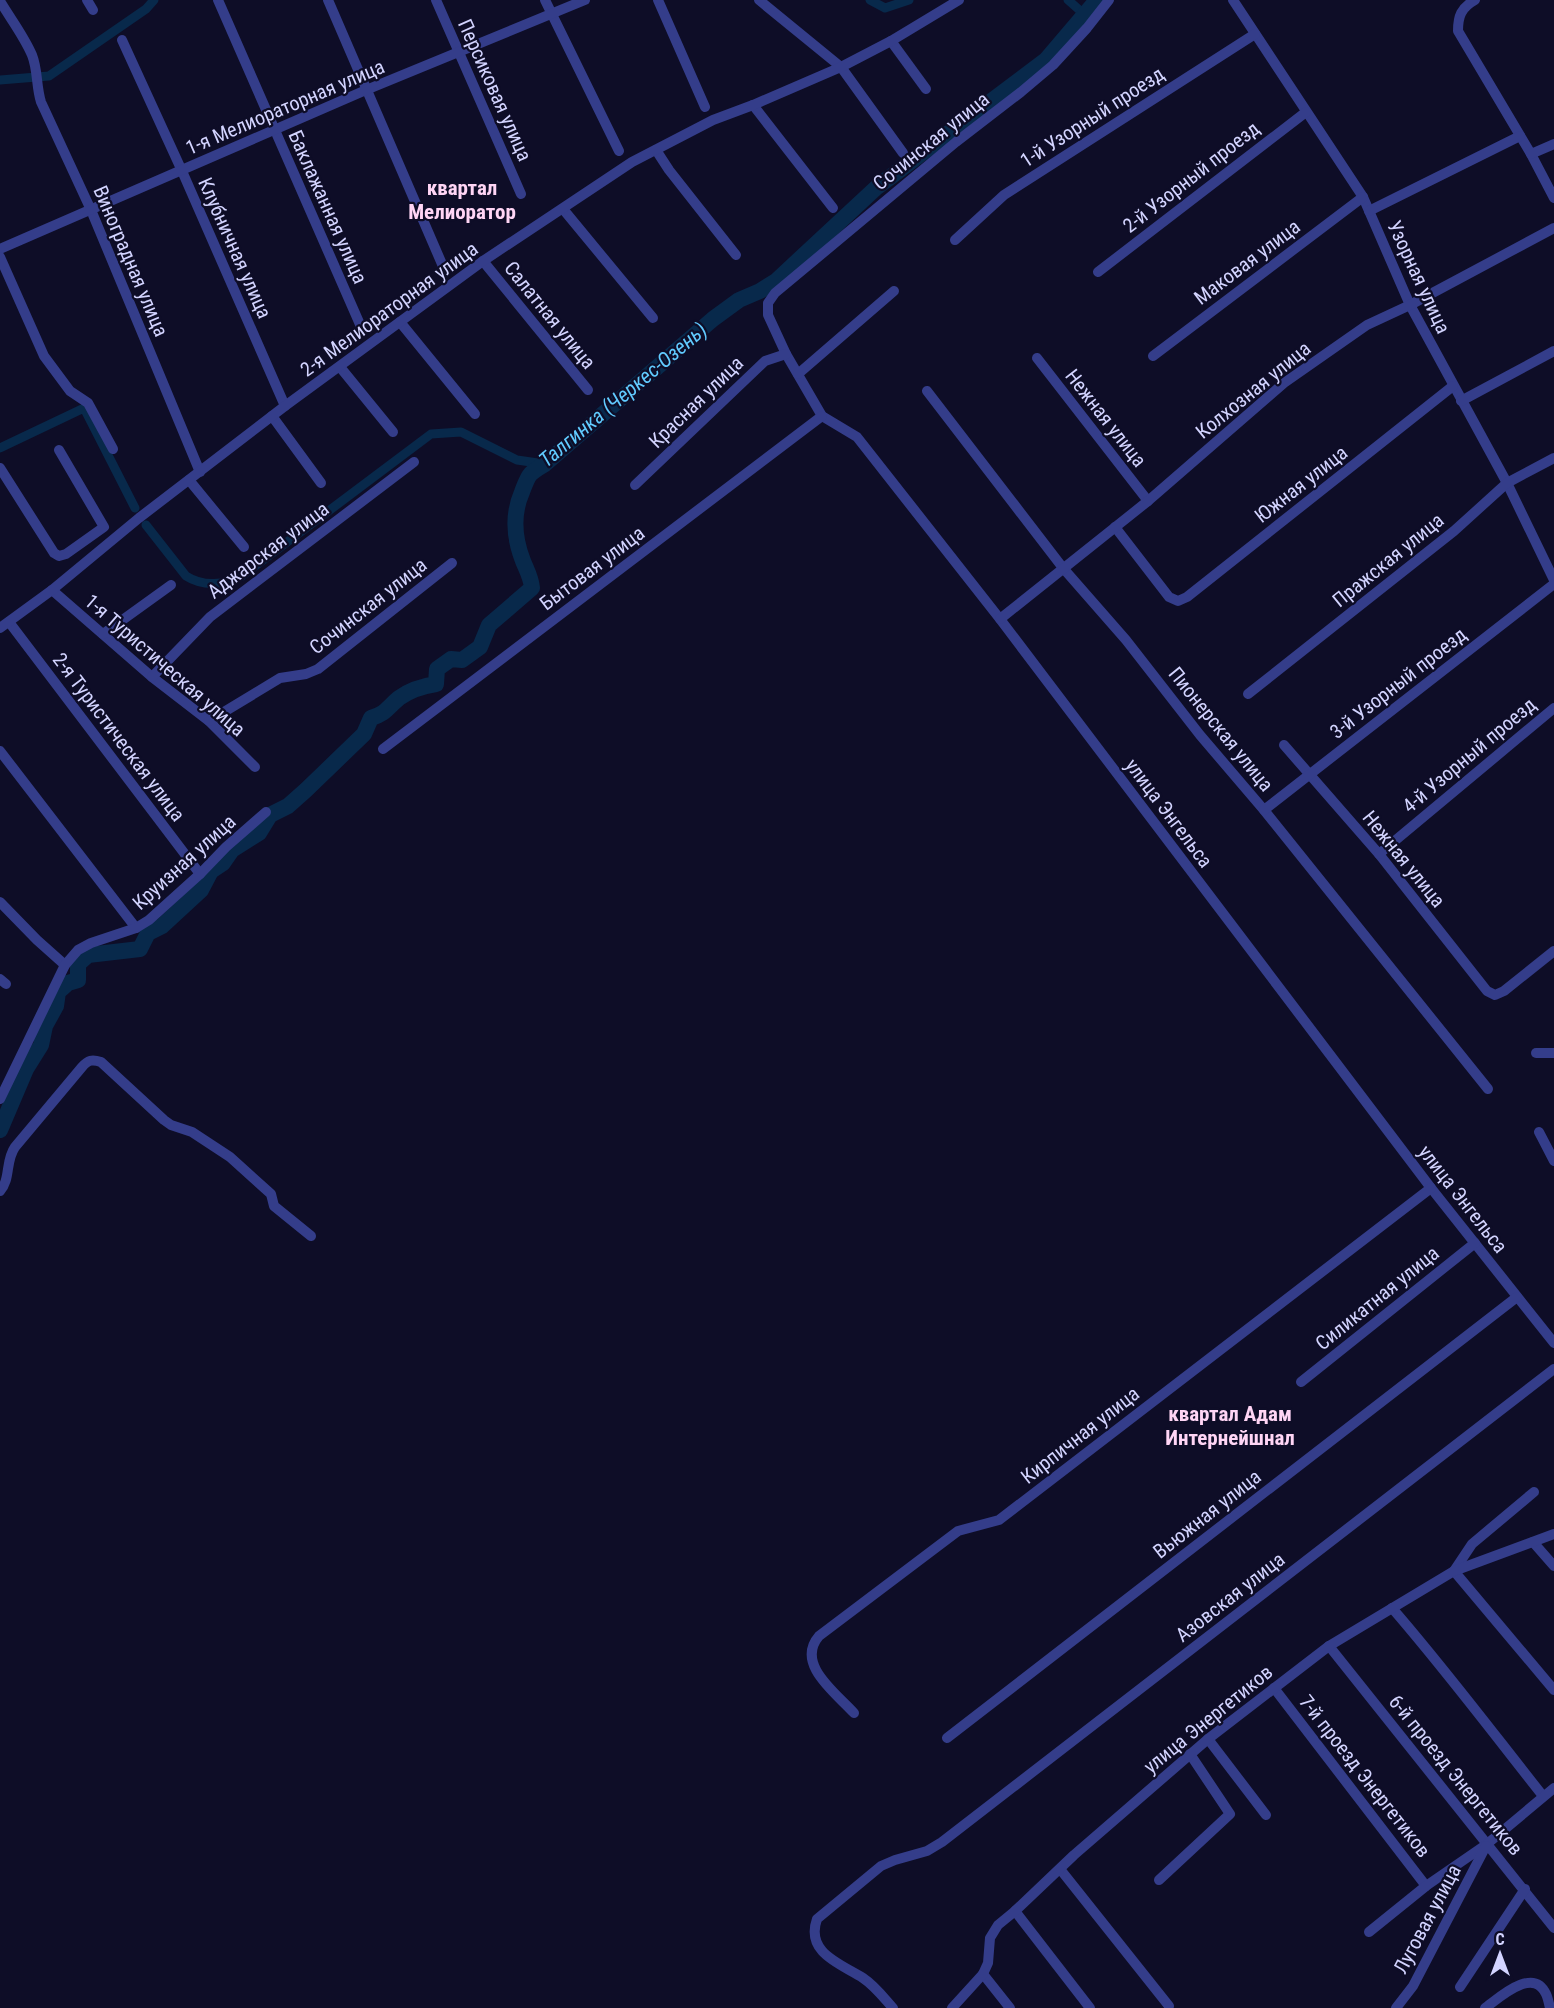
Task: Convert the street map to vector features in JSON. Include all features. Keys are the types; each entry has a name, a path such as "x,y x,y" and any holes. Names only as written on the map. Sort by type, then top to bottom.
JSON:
{"street":[{"name":"Баклажанная улица","path":"218,0 362,329"},
{"path":"327,0 445,271"},
{"name":"Персиковая улица","path":"436,0 521,194"},
{"path":"545,0 619,151"},
{"name":"1-я Мелиораторная улица","path":"0,249 366,90 585,0"},
{"path":"658,0 705,107"},
{"path":"759,0 841,67 903,153"},
{"name":"2-я Мелиораторная улица","path":"4,625 52,590 139,518 285,406 483,261 632,162 713,120 841,67 891,41 959,0"},
{"name":"Сочинская улица","path":"768,303 775,293 1053,65 1109,0"},
{"name":"Узорная улица","path":"1233,0 1363,197 1410,305 1506,483 1554,582"},
{"path":"1475,0 1467,4 1458,16 1458,31 1531,154 1554,198"},
{"name":"Виноградная улица","path":"0,1 31,53 37,90 91,210 200,472"},
{"name":"1-й Узорный проезд","path":"954,240 1004,195 1255,34"},
{"name":"Клубничная улица","path":"122,40 285,406"},
{"path":"891,41 926,89"},
{"path":"753,105 832,208"},
{"name":"2-й Узорный проезд","path":"1098,272 1306,112"},
{"path":"1369,211 1520,136"},
{"path":"1531,154 1554,144"},
{"path":"656,150 736,255"},
{"name":"Маковая улица","path":"1153,356 1363,197"},
{"path":"563,209 653,318"},
{"name":"Колхозная улица","path":"1000,620 1148,501 1284,383 1367,326 1554,228"},
{"path":"0,257 44,356 70,391 88,403 113,449"},
{"name":"Салатная улица","path":"483,261 588,390"},
{"path":"798,374 894,291"},
{"name":"улица Энгельса","path":"768,303 768,315 786,354 822,416 857,437 1000,620 1431,1188 1554,1343"},
{"path":"400,322 475,414"},
{"path":"1461,401 1554,351"},
{"name":"Красная улица","path":"635,485 765,361 786,354"},
{"name":"Нежная улица","path":"1037,358 1148,501"},
{"path":"340,367 393,432"},
{"name":"Южная улица","path":"1115,527 1169,597 1178,601 1187,597 1453,386"},
{"name":"Пионерская улица","path":"927,391 1063,568 1126,640 1200,735 1264,810 1488,1089"},
{"path":"272,416 321,483"},
{"name":"Бытовая улица","path":"383,749 822,416"},
{"path":"59,450 112,540"},
{"name":"Пражская улица","path":"1248,694 1454,531 1506,483 1554,458"},
{"name":"Аджарская улица","path":"152,676 210,617 414,462"},
{"path":"0,468 54,553 59,556 66,554 104,526"},
{"path":"189,480 244,547"},
{"name":"Сочинская улица","path":"209,721 280,678 306,674 318,669 452,563"},
{"name":"3-й Узорный проезд","path":"1264,810 1554,582"},
{"path":"103,634 171,585"},
{"name":"1-я Туристическая улица","path":"52,590 152,676 209,721 255,767"},
{"name":"2-я Туристическая улица","path":"4,625 200,874"},
{"name":"4-й Узорный проезд","path":"1379,854 1554,708"},
{"name":"Нежная улица","path":"1284,745 1379,854 1487,991 1495,995 1504,991 1554,951"},
{"path":"0,751 136,927"},
{"name":"Круизная улица","path":"0,1099 65,965 78,950 149,920 200,874 226,846 266,812"},
{"path":"0,902 65,965"},
{"path":"1536,1053 1554,1053"},
{"path":"0,1191 7,1179 9,1154 87,1061 94,1060 101,1062 171,1125 192,1132 230,1157 271,1194 274,1206 311,1236"},
{"path":"1539,1132 1554,1161"},
{"name":"Кирпичная улица","path":"854,1713 823,1680 814,1666 810,1654 812,1644 819,1636 958,1531 999,1520 1431,1188"},
{"name":"Силикатная улица","path":"1301,1382 1475,1243"},
{"name":"Вьюжная улица","path":"947,1738 1517,1297"},
{"name":"Азовская улица","path":"893,2008 865,1979 828,1958 817,1944 813,1931 817,1919 881,1866 927,1851 942,1842 1554,1369"},
{"path":"1534,1492 1472,1544 1454,1571 1554,1690"},
{"name":"улица Энергетиков","path":"952,2008 983,1974 988,1963 990,1938 998,1925 1208,1739 1329,1646 1454,1571 1554,1534"},
{"path":"1533,1542 1554,1566"},
{"path":"1392,1608 1434,1657 1450,1681 1543,1796"},
{"name":"6-й проезд Энергетиков","path":"1329,1646 1554,1928"},
{"name":"7-й проезд Энергетиков","path":"1274,1688 1426,1886"},
{"path":"1208,1739 1266,1815"},
{"path":"1159,1880 1230,1814 1190,1754"},
{"path":"1369,1932 1426,1886 1487,1844 1554,1788"},
{"name":"Луговая улица","path":"1396,2008 1413,1986 1487,1844"},
{"path":"1060,1869 1169,2006"},
{"path":"1460,1987 1525,1889"},
{"path":"1015,1911 1090,2008"},
{"path":"983,1974 1010,2008"},
{"path":"1485,2008 1511,1989 1521,1984 1531,1983 1540,1986 1546,1993 1550,2008"}],"waterway":[{"path":"0,80 49,76 146,9 154,0"},
{"path":"870,0 885,8 909,0"},
{"path":"1068,0 1085,15"},
{"name":"Талгинка (Черкес-Озень)","path":"0,1130 26,1069 41,1045 45,1026 56,1006 58,992 68,983 78,980 78,964 88,955 140,949 148,933 162,926 201,890 211,871 223,863 232,850 259,833 270,815 288,806 364,734 371,718 384,712 408,693 436,684 437,669 451,659 462,660 480,647 489,625 532,588 520,552 515,526 519,501 530,475 713,319 739,300 776,281 877,187 1046,60 1097,0"},
{"path":"0,448 84,408 135,508"},
{"path":"146,525 186,576 200,582 221,583 242,576 431,434 461,432 517,460 545,464"}],"district":[{"name":"квартал Мелиоратор","path":"462,200"},
{"name":"квартал Адам Интернейшнал","path":"1230,1426"}]}
